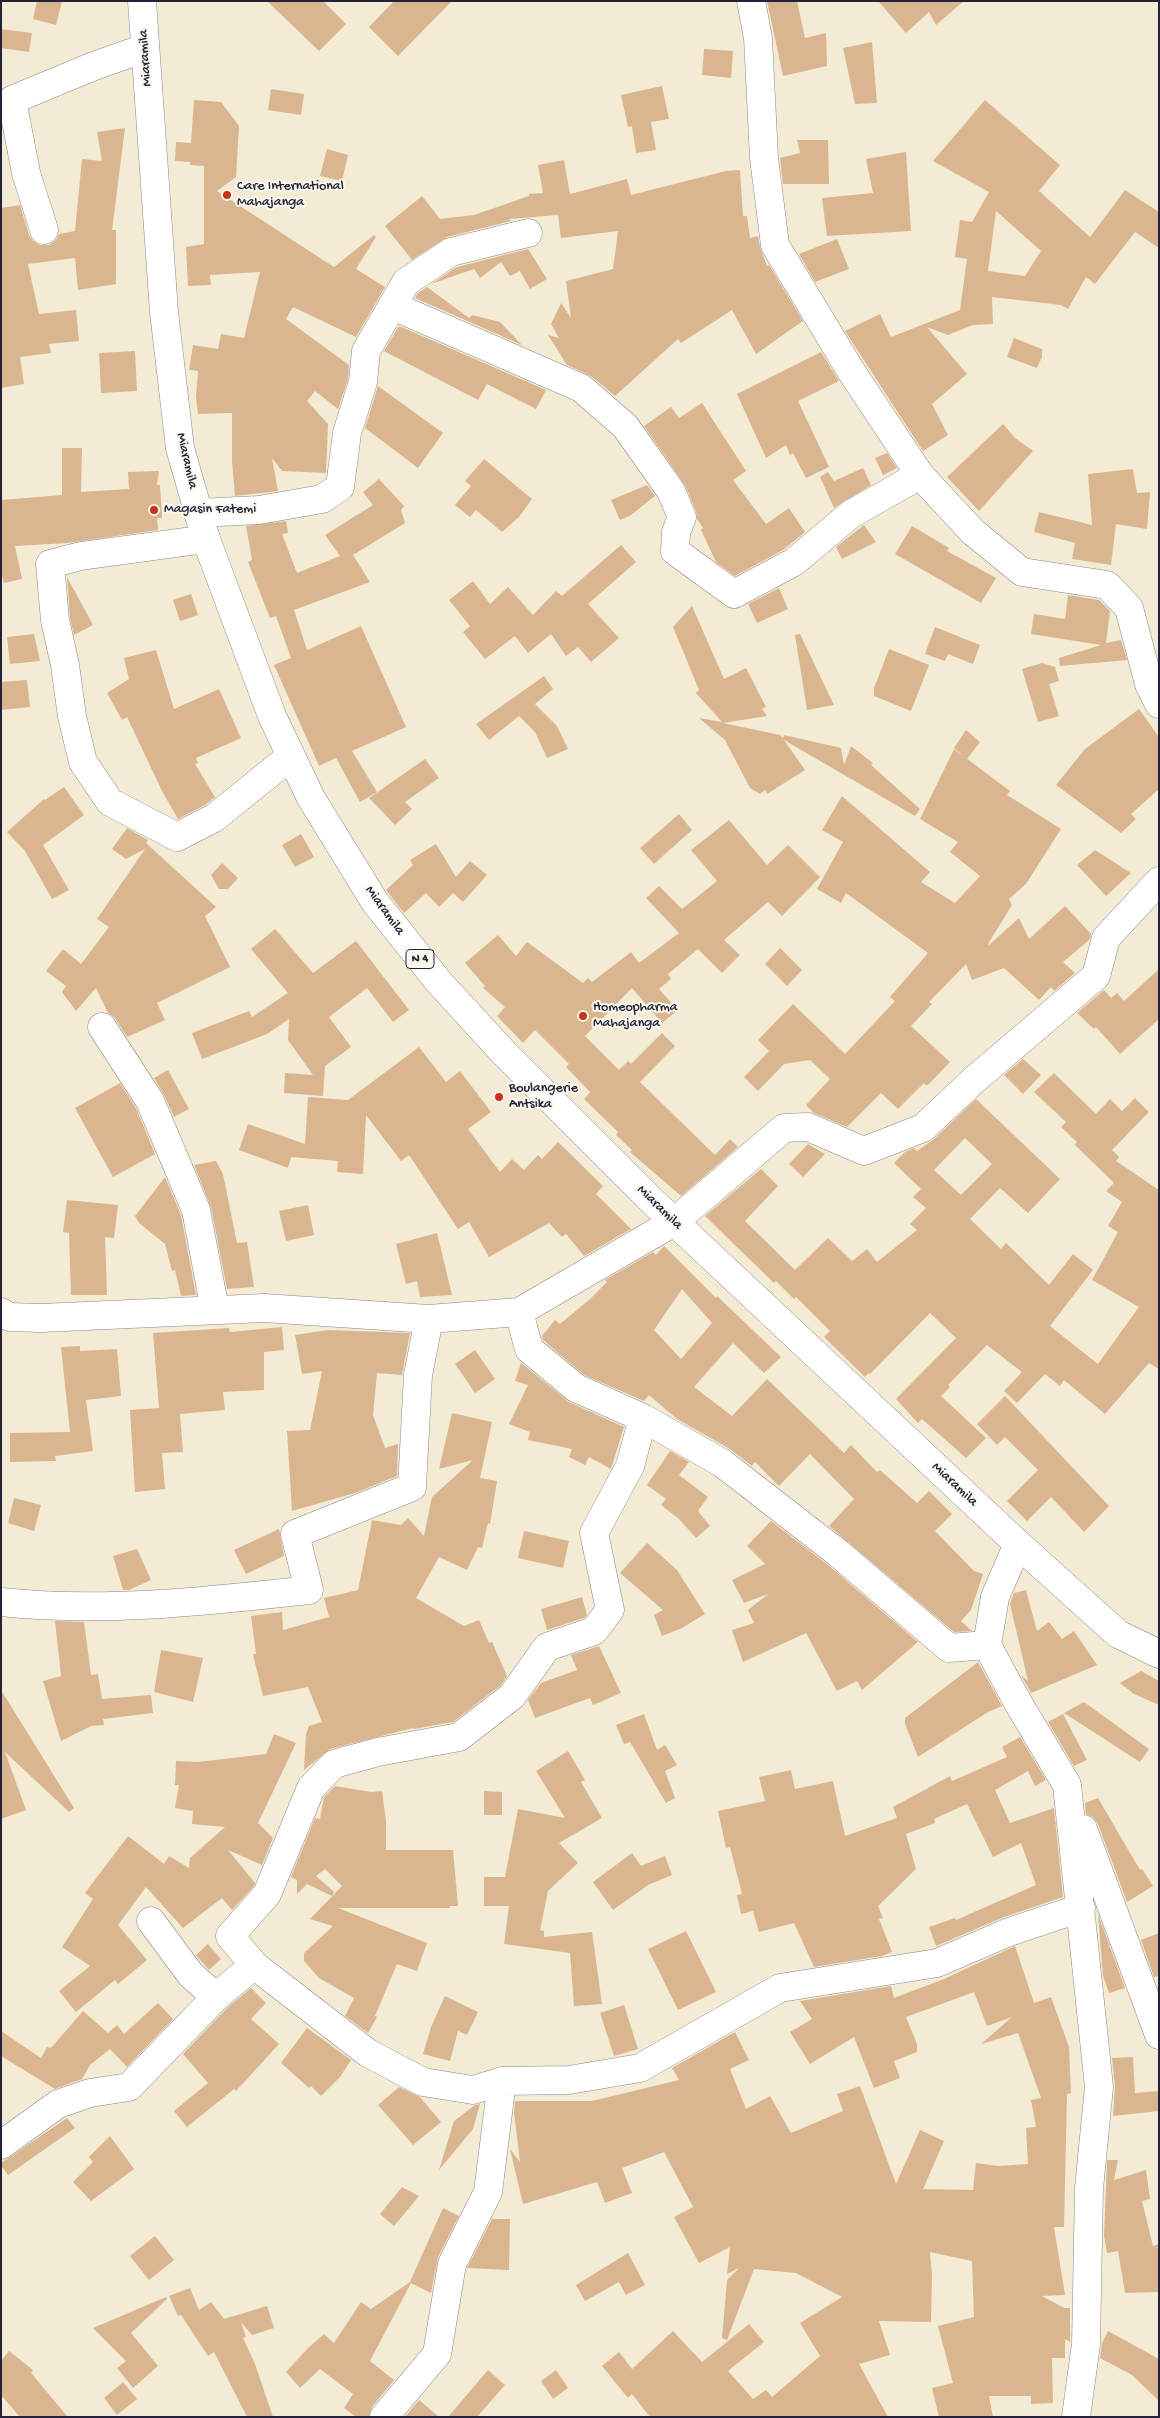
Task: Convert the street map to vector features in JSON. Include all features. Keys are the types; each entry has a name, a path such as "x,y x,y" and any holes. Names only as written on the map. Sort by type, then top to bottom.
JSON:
{"street":[{"name":"Miaramila","path":"142,1 164,312 180,448 206,539 272,716 311,798 375,902 438,981 570,1120 674,1222 1018,1544 1118,1634 1159,1654"},
{"path":"751,1 758,38 764,158 775,245 851,371 920,475 973,532 1022,572 1107,585 1129,608 1149,684 1159,704"},
{"path":"44,230 26,173 12,100 94,66 145,48"},
{"path":"198,513 259,510 322,499 340,487 347,433 363,382 366,351 406,282 451,252 528,233"},
{"path":"393,306 581,388 625,426 671,491 682,517 676,532 675,551 734,594 794,562 851,514 920,475"},
{"path":"206,539 81,556 50,564 55,620 65,665 72,716 83,762 110,802 177,837 214,818 292,756"},
{"path":"1,1312 9,1317 41,1318 264,1308 429,1319 519,1312 674,1222 784,1128 808,1126 864,1151 923,1128 974,1080 1096,976 1106,938 1159,881"},
{"path":"102,1027 150,1101 196,1210 215,1310"},
{"path":"519,1312 529,1349 576,1388 643,1418 722,1463 838,1553 949,1648 987,1645"},
{"path":"1,1602 38,1606 108,1605 224,1599 309,1590 295,1534 412,1487 418,1375 429,1319"},
{"path":"643,1418 630,1466 594,1533 610,1610 594,1631 547,1647 512,1696 459,1737 378,1752 334,1764 311,1788 267,1894 230,1936 254,1965 368,2053 423,2082 473,2090 502,2081 570,2080 640,2068 780,1988 937,1964 1009,1932 1081,1908"},
{"path":"1018,1544 995,1597 987,1645 1017,1701 1067,1785 1159,2035"},
{"path":"1067,1785 1099,2087 1089,2188 1086,2344 1076,2417"},
{"path":"151,1920 191,1975 216,1997"},
{"path":"1,2145 58,2104 90,2093 129,2087 216,1997 254,1965"},
{"path":"384,2417 437,2354 452,2264 488,2192 502,2081"}],"building":[{"path":"37,1 62,1 56,25 33,19"},
{"path":"267,1 323,1 346,24 319,51"},
{"path":"394,1 452,1 398,56 369,27"},
{"path":"767,1 797,1 805,38 826,33 827,66 783,76"},
{"path":"878,1 964,1 936,25 929,12 906,33"},
{"path":"1,29 32,33 29,52 1,48"},
{"path":"872,42 877,103 855,104 843,48"},
{"path":"704,49 733,51 731,78 702,75"},
{"path":"662,86 669,119 651,122 656,150 636,153 632,126 628,127 621,95"},
{"path":"271,89 304,94 301,115 268,110"},
{"path":"194,100 221,102 239,126 236,177 217,191 334,267 374,235 376,237 356,269 385,287 356,337 293,307 286,319 349,365 348,379 338,409 315,391 307,401 328,424 326,473 282,471 272,458 278,491 235,496 232,462 232,413 198,414 196,397 198,371 189,370 193,345 218,349 221,334 244,338 260,272 210,275 211,285 188,286 186,247 204,244 204,166 190,165 190,162 175,161 176,142 191,143"},
{"path":"985,100 1060,165 1039,191 1090,237 1125,190 1159,212 1159,248 1135,232 1095,284 1086,277 1068,309 1061,305 992,297 993,324 973,325 948,335 927,327 967,374 932,404 948,435 923,451 845,331 880,314 891,337 960,310 967,259 955,257 960,220 972,222 989,192 933,161","holes":["996,211 1041,251 1025,276 988,271"]},
{"path":"125,128 112,230 116,230 116,284 78,290 75,258 28,264 39,314 76,310 79,341 49,344 51,353 20,357 24,384 1,388 1,208 20,205 29,235 33,241 40,245 49,245 56,240 59,234 75,231 82,159 102,161 97,132"},
{"path":"797,140 828,140 829,184 783,184 780,158 800,153"},
{"path":"327,149 348,155 342,181 320,176"},
{"path":"906,152 911,231 827,236 822,198 873,193 866,159"},
{"path":"564,160 570,194 627,179 631,195 726,171 740,170 743,216 747,216 750,238 758,236 767,266 769,265 803,321 756,354 732,310 681,343 678,339 615,396 591,376 567,365 548,335 559,338 551,324 561,303 571,318 566,281 613,269 618,231 561,238 558,215 509,219 511,221 447,237 412,260 385,226 422,196 440,219 474,215 529,196 529,194 543,193 538,165"},
{"path":"837,239 849,269 815,282 799,254"},
{"path":"528,249 547,279 530,289 520,271 510,276 501,262 480,278 474,269 431,284 457,267"},
{"path":"427,287 469,318 472,315 500,322 522,345 415,298 418,293"},
{"path":"399,326 546,390 536,409 487,384 478,400 384,351"},
{"path":"1014,338 1042,349 1042,357 1037,368 1007,357"},
{"path":"135,351 137,391 101,393 99,353"},
{"path":"821,352 839,381 798,401 829,467 806,478 793,453 790,455 786,445 766,458 737,394"},
{"path":"378,386 443,433 418,468 365,428"},
{"path":"702,403 746,471 733,480 766,524 789,508 805,532 783,550 735,576 716,562 701,530 703,528 697,519 696,511 685,485 644,426 671,407 679,418"},
{"path":"1003,424 1015,438 1033,451 979,511 947,477"},
{"path":"62,448 82,448 81,492 129,489 128,472 159,471 157,485 160,485 162,518 157,518 158,530 68,543 15,546 22,579 4,583 1,572 1,500 62,495"},
{"path":"887,453 897,468 883,475 875,458"},
{"path":"484,459 532,499 519,517 502,532 476,510 470,517 455,505 471,486 465,481"},
{"path":"863,468 871,485 834,508 820,477 828,472 834,481"},
{"path":"1133,469 1137,493 1150,492 1147,529 1116,524 1111,565 1072,559 1075,543 1034,532 1039,512 1092,525 1088,474"},
{"path":"379,479 404,506 401,510 405,523 353,555 370,582 294,610 307,650 361,626 406,727 352,751 377,792 360,802 336,758 319,766 274,665 291,658 276,616 270,618 248,562 252,560 246,526 286,521 288,533 282,534 297,573 340,556 325,535 373,505 363,492"},
{"path":"647,485 655,496 631,515 620,520 611,500"},
{"path":"864,525 876,542 842,559 836,547"},
{"path":"912,526 949,548 947,551 996,578 981,603 895,554"},
{"path":"621,545 636,562 588,604 619,638 591,662 578,647 566,656 551,634 528,653 515,636 485,659 463,632 470,626 449,600 473,581 490,604 508,587 533,615 556,591 562,596"},
{"path":"67,577 93,625 74,635 70,618"},
{"path":"779,588 788,609 757,623 748,604"},
{"path":"191,594 198,615 180,621 173,600"},
{"path":"1068,595 1099,600 1110,611 1106,643 1121,640 1127,660 1060,666 1059,658 1101,645 1031,634 1034,614 1065,619"},
{"path":"692,606 724,679 746,668 766,707 762,709 767,716 723,723 780,735 783,738 784,735 841,748 844,765 851,746 873,763 871,765 920,809 915,816 784,740 805,770 767,794 765,790 760,794 750,788 725,740 699,718 722,722 696,693 699,690 673,627"},
{"path":"935,627 980,645 973,664 948,654 945,661 925,654"},
{"path":"34,634 40,661 10,664 7,637"},
{"path":"800,634 834,705 807,710 795,635"},
{"path":"889,649 929,665 911,711 874,696 874,688"},
{"path":"156,650 174,709 219,689 241,738 196,758 198,763 195,764 215,797 205,805 178,819 162,791 127,717 122,720 107,693 129,679 124,658"},
{"path":"1042,663 1055,667 1059,681 1049,684 1059,716 1038,722 1022,669"},
{"path":"544,676 553,689 535,704 557,726 568,749 547,758 535,732 519,716 489,740 476,724"},
{"path":"27,680 30,707 1,710 1,682"},
{"path":"1139,709 1159,737 1159,789 1131,814 1136,819 1121,833 1056,785 1085,749"},
{"path":"966,730 980,742 967,759 954,748"},
{"path":"954,749 1010,791 1007,795 1061,829 1026,884 1009,899 1012,905 988,944 1019,918 1029,939 1065,906 1091,934 1090,939 1063,962 1075,973 1054,991 1051,987 1039,1000 1004,968 972,980 966,964 929,1002 932,1004 911,1026 950,1062 927,1086 924,1083 898,1109 881,1093 847,1127 814,1113 806,1105 830,1079 810,1060 784,1064 758,1091 744,1077 769,1051 758,1040 793,1004 845,1054 895,1001 890,997 928,953 846,893 841,903 817,889 843,842 822,830 842,796 930,872 921,882 955,903 980,876 950,852 958,842 920,819"},
{"path":"425,759 439,778 405,802 412,809 395,825 369,798"},
{"path":"64,787 84,815 43,845 69,890 52,899 25,851 7,832 44,799"},
{"path":"679,814 692,830 654,864 640,848"},
{"path":"729,820 767,865 788,845 820,877 782,916 768,902 724,940 740,955 722,973 698,949 668,974 671,979 659,989 678,1010 662,1023 632,988 585,1036 619,1070 628,1061 631,1064 662,1033 675,1046 640,1082 715,1155 730,1139 738,1147 681,1196 630,1152 632,1150 616,1135 618,1132 584,1099 590,1092 566,1067 569,1064 535,1030 523,1043 497,1016 505,1007 483,988 485,986 465,963 498,935 516,956 527,942 583,983 588,978 592,982 631,952 639,963 679,933 646,898 659,886 682,909 717,881 691,850"},
{"path":"127,828 148,840 146,843 216,907 205,916 230,967 157,1003 165,1020 127,1037 115,1018 108,1013 96,988 76,1011 62,992 66,986 46,971 63,949 81,964 109,927 97,919 145,849 126,859 112,849"},
{"path":"301,834 314,857 295,867 282,845"},
{"path":"436,844 456,877 470,861 487,875 463,902 453,893 439,907 426,893 404,913 386,890 413,865 410,860"},
{"path":"1095,850 1131,873 1106,896 1077,865"},
{"path":"222,863 238,878 228,889 219,889 211,875"},
{"path":"275,929 313,973 356,941 409,1010 393,1022 367,988 329,1017 351,1047 325,1066 323,1096 284,1093 285,1073 313,1075 288,1040 289,1019 267,1034 202,1059 192,1033 249,1011 252,1017 288,993 251,949"},
{"path":"780,948 802,970 787,986 765,964"},
{"path":"1159,969 1159,1019 1120,1054 1096,1027 1094,1029 1077,1013 1104,990 1111,998 1117,993 1124,1001"},
{"path":"419,1047 446,1082 460,1071 491,1112 468,1129 500,1172 512,1159 524,1170 538,1155 542,1159 558,1142 603,1186 596,1194 631,1229 584,1256 566,1234 562,1237 549,1223 489,1257 469,1222 458,1229 409,1155 401,1161 366,1115 363,1174 337,1172 338,1161 291,1157 288,1168 239,1150 248,1124 305,1144 308,1097 348,1100"},
{"path":"1023,1059 1041,1075 1023,1094 1004,1075"},
{"path":"168,1070 189,1109 174,1117 154,1078"},
{"path":"1054,1073 1096,1114 1110,1099 1122,1111 1135,1098 1149,1112 1112,1150 1119,1157 1116,1161 1159,1190 1159,1369 1149,1363 1105,1414 1064,1380 1060,1386 1045,1374 1017,1403 1004,1391 1022,1372 987,1345 948,1385 950,1387 941,1396 986,1438 966,1458 922,1419 918,1423 896,1399 956,1338 930,1313 865,1377 824,1337 830,1331 796,1297 794,1299 776,1281 774,1283 705,1216 761,1169 778,1186 745,1221 795,1270 828,1238 852,1261 867,1249 877,1262 917,1230 910,1224 926,1208 913,1197 921,1189 894,1163 905,1152 914,1148 917,1151 933,1140 976,1099 1060,1179 1028,1213 1000,1188 970,1219 1001,1249 1006,1243 1049,1285 1073,1254 1093,1270 1050,1326 1098,1364 1139,1307 1092,1280 1118,1232 1108,1226 1122,1202 1106,1191 1114,1183 1075,1145 1077,1142 1061,1127 1066,1122 1034,1092","holes":["965,1138 992,1164 961,1195 934,1170"]},
{"path":"120,1083 136,1108 155,1154 113,1177 75,1108"},
{"path":"808,1144 825,1154 803,1177 789,1164"},
{"path":"216,1161 223,1174 237,1243 247,1242 254,1287 227,1289 211,1207 194,1165"},
{"path":"165,1177 181,1215 196,1295 181,1296 175,1270 172,1271 165,1244 139,1223 135,1216"},
{"path":"67,1200 118,1205 114,1238 105,1237 107,1295 71,1295 69,1233 63,1232"},
{"path":"308,1205 314,1235 286,1241 279,1211"},
{"path":"437,1233 452,1295 420,1297 417,1281 406,1284 396,1244"},
{"path":"664,1246 716,1298 717,1296 781,1357 764,1373 733,1343 694,1387 732,1416 767,1379 844,1453 851,1445 877,1472 880,1470 917,1503 929,1491 952,1514 935,1531 974,1571 983,1574 971,1610 961,1621 972,1631 954,1632 829,1526 854,1499 810,1454 779,1486 755,1462 752,1466 730,1449 677,1419 649,1395 644,1401 584,1375 543,1340 542,1336 555,1320 560,1324 590,1299 607,1282 605,1280 653,1252 656,1255","holes":["682,1289 712,1323 681,1359 654,1330"]},
{"path":"282,1327 284,1350 264,1352 264,1390 223,1392 225,1410 180,1414 183,1452 162,1453 165,1489 135,1492 130,1410 159,1408 153,1333 229,1328 230,1332"},
{"path":"328,1330 410,1333 402,1375 377,1373 373,1415 385,1448 398,1444 397,1476 355,1493 292,1511 287,1431 310,1430 322,1371 302,1374 295,1335"},
{"path":"80,1346 80,1351 117,1349 121,1396 86,1400 93,1451 55,1456 56,1461 10,1462 10,1433 70,1432 61,1347"},
{"path":"475,1350 495,1379 475,1393 455,1364"},
{"path":"521,1363 569,1402 624,1427 611,1469 589,1457 585,1465 569,1457 572,1449 528,1440 530,1432 509,1424 528,1385 515,1381"},
{"path":"1005,1396 1109,1506 1084,1532 1051,1497 1027,1521 1007,1501 1038,1470 1005,1437 997,1445 977,1424"},
{"path":"452,1413 492,1422 480,1478 497,1481 490,1524 488,1523 482,1548 478,1547 467,1570 439,1557 416,1598 464,1626 479,1620 489,1643 492,1642 507,1676 501,1685 453,1722 413,1728 330,1749 304,1770 306,1734 309,1726 322,1722 308,1687 263,1696 253,1654 256,1654 251,1616 282,1612 283,1630 329,1617 324,1598 358,1590 372,1520 401,1525 408,1518 424,1536 432,1497 473,1460 439,1469"},
{"path":"670,1451 689,1462 679,1475 708,1497 698,1511 710,1526 696,1538 679,1519 661,1505 666,1499 647,1485"},
{"path":"14,1498 41,1505 34,1531 8,1523"},
{"path":"771,1521 828,1565 918,1642 862,1690 857,1681 837,1691 806,1633 743,1662 732,1630 754,1623 748,1610 768,1594 744,1603 732,1580 765,1564 747,1546"},
{"path":"279,1529 284,1556 246,1574 234,1550"},
{"path":"524,1531 569,1541 563,1568 518,1558"},
{"path":"647,1543 677,1570 705,1614 682,1628 662,1636 654,1615 663,1610 620,1573"},
{"path":"137,1549 151,1580 129,1590 123,1590 113,1556"},
{"path":"1026,1590 1037,1631 1049,1622 1062,1639 1074,1631 1097,1665 1031,1693 1021,1675 1028,1681 1010,1604 1014,1593"},
{"path":"582,1597 587,1615 584,1618 547,1630 541,1609"},
{"path":"55,1621 84,1622 91,1675 98,1674 102,1699 151,1695 153,1713 103,1719 104,1725 91,1726 61,1741 43,1681 61,1676"},
{"path":"599,1646 621,1693 593,1705 590,1698 535,1718 528,1700 541,1683 577,1670 571,1655"},
{"path":"161,1650 203,1658 193,1702 154,1692"},
{"path":"978,1662 1002,1706 988,1712 918,1757 905,1724 905,1718"},
{"path":"1141,1671 1159,1681 1159,1705 1134,1694 1120,1683"},
{"path":"1,1690 74,1808 69,1812 5,1752 26,1810 1,1819"},
{"path":"1084,1702 1149,1749 1140,1762 1064,1713"},
{"path":"644,1714 657,1750 665,1745 677,1765 665,1771 675,1798 666,1803 630,1742 624,1744 616,1725"},
{"path":"1063,1714 1087,1760 1074,1766 1048,1722"},
{"path":"274,1734 296,1743 258,1823 273,1838 262,1865 228,1850 255,1883 254,1886 232,1910 222,1898 183,1928 146,1887 118,1925 147,1960 118,1984 115,1980 76,2012 59,1991 90,1966 62,1947 93,1899 85,1893 128,1836 164,1864 169,1856 189,1868 190,1858 225,1827 192,1824 193,1811 175,1808 179,1785 175,1785 176,1761 198,1762 266,1754"},
{"path":"1020,1737 1046,1780 1035,1786 1028,1771 995,1790 1010,1823 1054,1808 1063,1897 1004,1917 936,1946 929,1927 955,1918 956,1920 1036,1885 1021,1843 993,1857 967,1804 934,1819 935,1823 906,1834 916,1869 878,1906 883,1918 879,1919 892,1952 882,1956 814,1967 794,1923 759,1932 753,1911 741,1914 737,1895 742,1894 730,1847 726,1848 718,1811 765,1801 759,1777 791,1770 795,1789 833,1781 845,1836 897,1818 893,1807 950,1776 952,1781 1007,1757 1002,1747"},
{"path":"568,1751 585,1780 581,1782 602,1818 559,1843 578,1863 548,1891 540,1930 544,1931 544,1937 592,1932 602,2004 574,2006 570,1953 504,1944 509,1906 484,1906 484,1877 505,1877 518,1809 565,1818 536,1771"},
{"path":"335,1786 371,1792 382,1791 386,1821 386,1850 453,1850 458,1906 450,1906 450,1908 338,1908 427,1943 417,1971 397,1964 375,2016 377,2017 368,2033 345,2016 354,1998 319,1978 304,1961 304,1953 333,1926 310,1919 342,1886 325,1869 316,1876 334,1892 332,1896 307,1884 297,1894 297,1880 291,1877 315,1818 320,1819 324,1797"},
{"path":"484,1791 502,1792 502,1815 484,1815"},
{"path":"1098,1798 1140,1870 1142,1869 1153,1886 1127,1902 1098,1824 1093,1817 1086,1814 1085,1803"},
{"path":"632,1853 641,1866 665,1856 672,1875 648,1885 613,1910 593,1882"},
{"path":"1098,1914 1125,1988 1109,1993 1103,1976"},
{"path":"686,1931 716,1992 678,2010 648,1949"},
{"path":"1159,1933 1159,1976 1154,1977 1141,1940"},
{"path":"208,1944 221,1959 209,1970 196,1955"},
{"path":"1015,1946 1034,2003 1051,1997 1069,2047 1071,2093 1067,2094 1064,2227 1054,2227 1065,2295 1042,2296 1064,2308 1070,2308 1070,2342 1065,2339 1065,2358 1052,2358 1053,2403 1031,2404 1031,2396 989,2396 993,2417 939,2417 932,2388 953,2383 938,2326 974,2317 972,2261 930,2252 932,2275 931,2322 879,2321 890,2355 859,2364 888,2417 650,2417 632,2394 628,2398 602,2366 619,2352 632,2369 673,2331 702,2362 749,2324 764,2342 728,2371 753,2399 766,2390 772,2397 820,2356 800,2323 842,2297 796,2273 754,2269 727,2340 722,2338 727,2280 739,2268 727,2274 730,2247 699,2263 674,2217 693,2207 664,2152 622,2168 632,2193 605,2203 597,2182 523,2204 510,2149 520,2162 514,2113 515,2101 592,2101 679,2080 672,2068 735,2032 749,2060 730,2069 746,2109 770,2096 791,2133 843,2111 837,2094 860,2086 896,2184 920,2130 944,2141 923,2189 973,2190 976,2163 998,2166 1028,2164 1026,2128 1036,2127 1031,2100 1041,2098 1018,2033 981,2044 1012,2017 987,2026 974,1992 906,2017 917,2044 917,2052 894,2061 900,2078 874,2088 854,2037 810,2064 790,2032 812,2019 800,2001 891,1986 894,1998 944,1979"},
{"path":"251,1988 266,2003 251,2019 279,2044 236,2091 234,2089 187,2127 174,2111 208,2083 183,2054 227,2008"},
{"path":"445,1996 478,2012 467,2035 458,2031 450,2061 423,2054 431,2027"},
{"path":"158,2003 173,2019 127,2067 110,2049 90,2065 82,2079 55,2089 1,2056 1,2031 41,2058 47,2047 51,2048 83,2011 108,2033 117,2025 124,2034"},
{"path":"624,2005 638,2049 614,2056 600,2013"},
{"path":"307,2028 351,2060 340,2077 321,2096 281,2063"},
{"path":"1133,2057 1135,2093 1159,2091 1159,2111 1113,2116 1115,2086 1112,2058"},
{"path":"399,2087 420,2097 441,2122 413,2145 378,2105"},
{"path":"480,2104 473,2129 439,2170 454,2121 475,2105"},
{"path":"67,2118 75,2128 8,2175 1,2166 1,2163"},
{"path":"110,2136 134,2169 91,2201 73,2182 93,2162 89,2157"},
{"path":"1107,2160 1118,2160 1114,2180 1146,2170 1150,2199 1142,2201 1153,2246 1159,2244 1159,2292 1125,2293 1118,2251 1107,2253 1104,2236"},
{"path":"402,2187 419,2196 394,2226 380,2214"},
{"path":"443,2208 459,2216 438,2257 431,2293 411,2283 370,2361 394,2380 372,2407 369,2417 356,2417 344,2408 353,2394 320,2369 300,2388 286,2372 324,2334 334,2343 361,2302 371,2309 410,2282"},
{"path":"492,2219 510,2219 509,2270 467,2268"},
{"path":"155,2236 174,2260 149,2280 130,2256"},
{"path":"628,2253 645,2285 626,2295 619,2282 585,2301 576,2285"},
{"path":"190,2288 199,2310 211,2302 224,2319 267,2306 274,2328 252,2335 241,2322 246,2337 243,2338 255,2364 273,2417 247,2417 214,2352 208,2356 181,2315 178,2316 169,2296"},
{"path":"166,2297 167,2299 131,2333 158,2366 133,2388 117,2368 126,2361 93,2328"},
{"path":"1108,2331 1159,2359 1159,2401 1132,2375 1100,2358 1102,2343"},
{"path":"9,2351 33,2370 31,2373 68,2417 20,2417 1,2395 1,2361"},
{"path":"488,2370 505,2385 477,2417 448,2417"},
{"path":"556,2370 568,2388 553,2399 541,2381"},
{"path":"123,2382 137,2399 117,2415 104,2398"},
{"path":"419,2400 439,2417 405,2417"}],"place":[{"name":"Care International Mahajanga","path":"227,195"},
{"name":"Magasin Fatemi","path":"154,510"},
{"name":"Homeopharma Mahajanga","path":"583,1016"},
{"name":"Boulangerie Antsika","path":"499,1097"}]}
